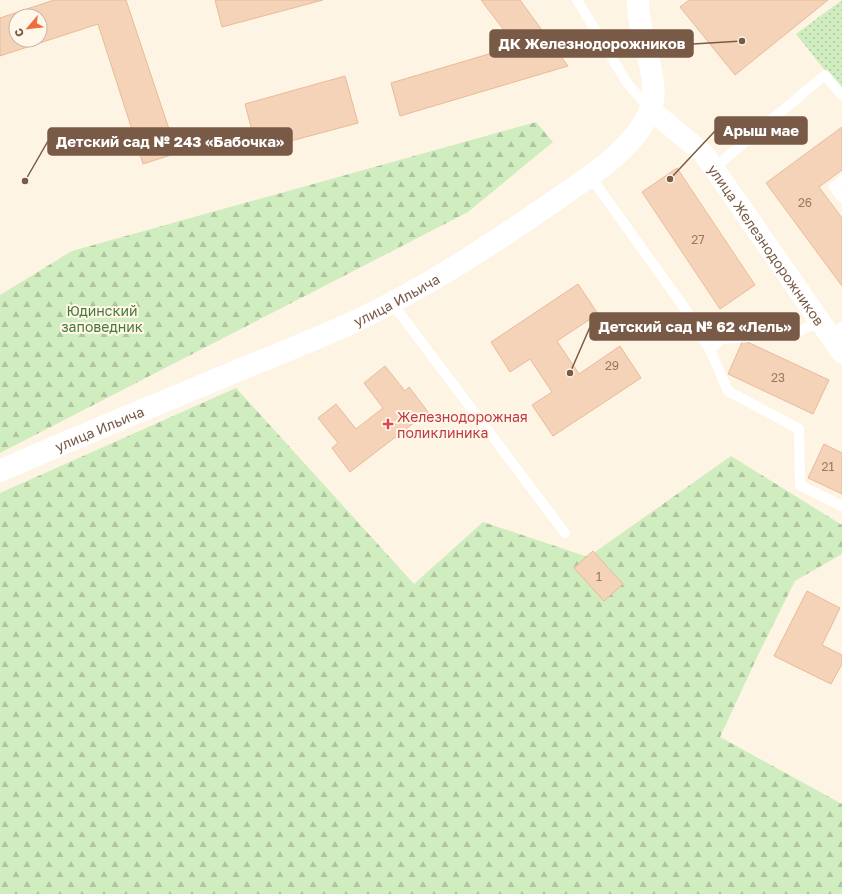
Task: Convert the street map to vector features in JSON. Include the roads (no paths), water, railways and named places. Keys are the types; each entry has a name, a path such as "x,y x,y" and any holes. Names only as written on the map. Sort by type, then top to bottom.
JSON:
{"main road":[{"name":"улица Ильича","path":"0,471 319,337 392,303 454,268 511,231 590,176 611,160 630,141 644,123 651,110 654,99 653,85 642,40 638,0"}],"street":[{"name":"улица Железнодорожников","path":"651,110 704,154 831,328 842,353"}],"lane":[{"path":"577,0 627,83 651,110"},
{"path":"714,168 825,75 842,95"},
{"path":"590,176 688,313 710,350 728,391 799,429 800,486 842,506"},
{"path":"842,180 834,186 842,198"},
{"path":"392,303 565,533"},
{"path":"710,350 721,339 793,334 831,328"}],"place":[{"name":"ДК Железнодорожников","path":"742,41"},
{"name":"Арыш мае","path":"670,179"},
{"name":"Детский сад № 243 «Бабочка»","path":"25,181"},
{"name":"Детский сад № 62 «Лель»","path":"570,373"},
{"name":"Железнодорожная поликлиника","path":"388,424"}],"park label":[{"name":"Юдинский заповедник","path":"102,318"}]}
